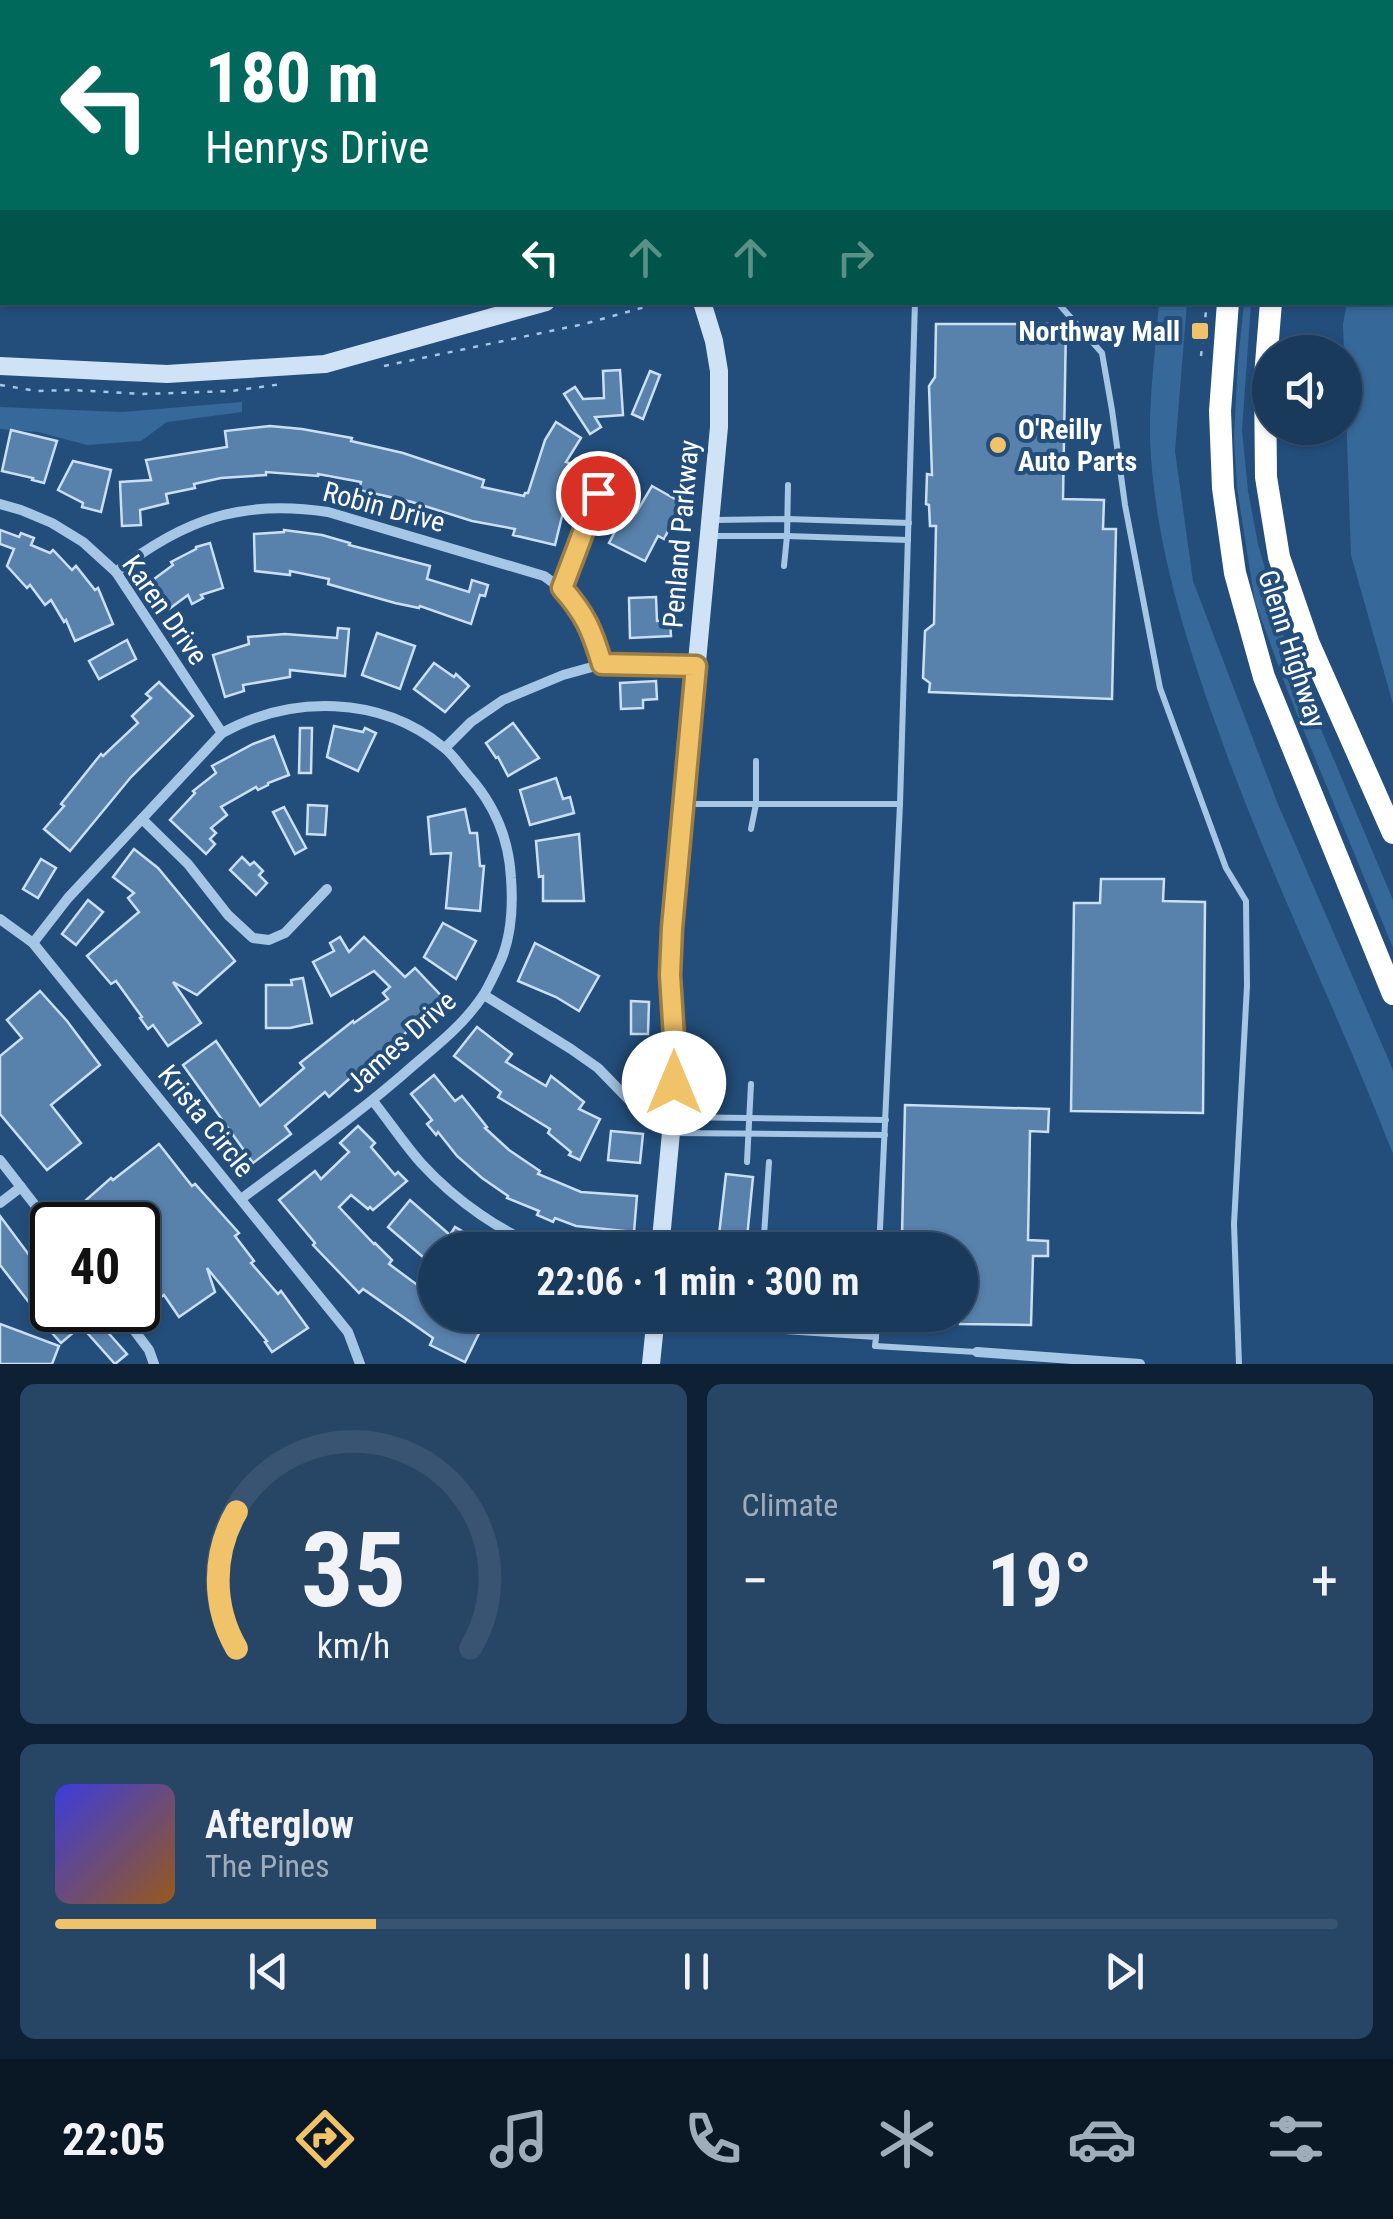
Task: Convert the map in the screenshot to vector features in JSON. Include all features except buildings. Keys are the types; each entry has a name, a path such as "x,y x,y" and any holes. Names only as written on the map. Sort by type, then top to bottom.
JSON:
{"highway":[{"name":"Glenn Highway","path":"1228,305 1220,430 1222,488 1235,574 1264,677 1393,994"},
{"name":"Glenn Highway","path":"1271,305 1265,376 1266,477 1280,557 1309,644 1393,833"}],"street":[{"path":"0,366 167,374 325,364 535,305"},
{"name":"Penland Parkway","path":"662,1232 675,1054 670,975 719,427 718,370 703,305"},
{"path":"602,664 592,630 562,588 598,493 624,464"},
{"name":"Karen Drive","path":"0,504 52,523 83,542 116,572 222,734"},
{"name":"Robin Drive","path":"116,572 146,549 184,528 221,514 292,506 328,512 544,576 562,588"},
{"path":"446,748 470,722 504,700 562,674 602,664 696,666"},
{"name":"James Drive","path":"33,943 68,898 222,734 242,722 289,708 316,705 374,712 401,722 446,748 486,795 502,828 511,864 513,909 503,956 484,994 456,1029 374,1101 241,1200"},
{"path":"142,819 188,864 228,916 253,938 269,940 285,933 327,889"},
{"name":"Krista Circle","path":"0,919 33,943 348,1332 364,1363"},
{"path":"484,994 585,1058 633,1104 672,1120"},
{"path":"374,1101 421,1163 464,1202 512,1232"},
{"path":"0,1160 33,1202"},
{"path":"0,1204 21,1187"},
{"path":"136,1332 154,1364"},
{"path":"651,1364 654,1332"},
{"path":"978,1352 1140,1364"}],"lane":[{"path":"880,1232 900,804 916,305"},
{"path":"1060,305 1102,353 1125,505 1160,688 1226,868 1246,901 1247,986 1234,1224 1238,1364"},
{"path":"784,566 788,484"},
{"path":"709,528 788,519 909,523"},
{"path":"709,528 787,536 908,540"},
{"path":"751,829 756,804 756,761"},
{"path":"683,804 900,804"},
{"path":"747,1162 751,1084"},
{"path":"672,1120 886,1120"},
{"path":"672,1120 749,1134 885,1136"},
{"path":"764,1232 769,1162"},
{"path":"788,1332 876,1337"},
{"path":"876,1332 875,1346 978,1352"}],"path":[{"path":"1201,356 1207,305"}],"shaded area":[{"path":"1159,305 1187,305 1175,451 1193,581 1277,802 1393,1070 1393,1154 1282,892 1206,698 1165,552 1153,477 1151,405"},
{"path":"1244,305 1251,305 1242,430 1258,544 1288,651 1393,900 1393,948 1255,602 1237,488 1234,437"},
{"path":"1347,305 1393,305 1393,704 1351,555 1347,445 1362,445 1362,335 1343,335"},
{"path":"242,402 242,412 167,422 141,441 87,445 38,432 0,429 0,407 122,412"}],"place":[{"name":"Northway Mall","path":"1200,331"},
{"name":"O'Reilly Auto Parts","path":"998,445"}],"route":[{"path":"598,493 562,588 592,630 602,664 696,666 672,928 674,1083"}]}
